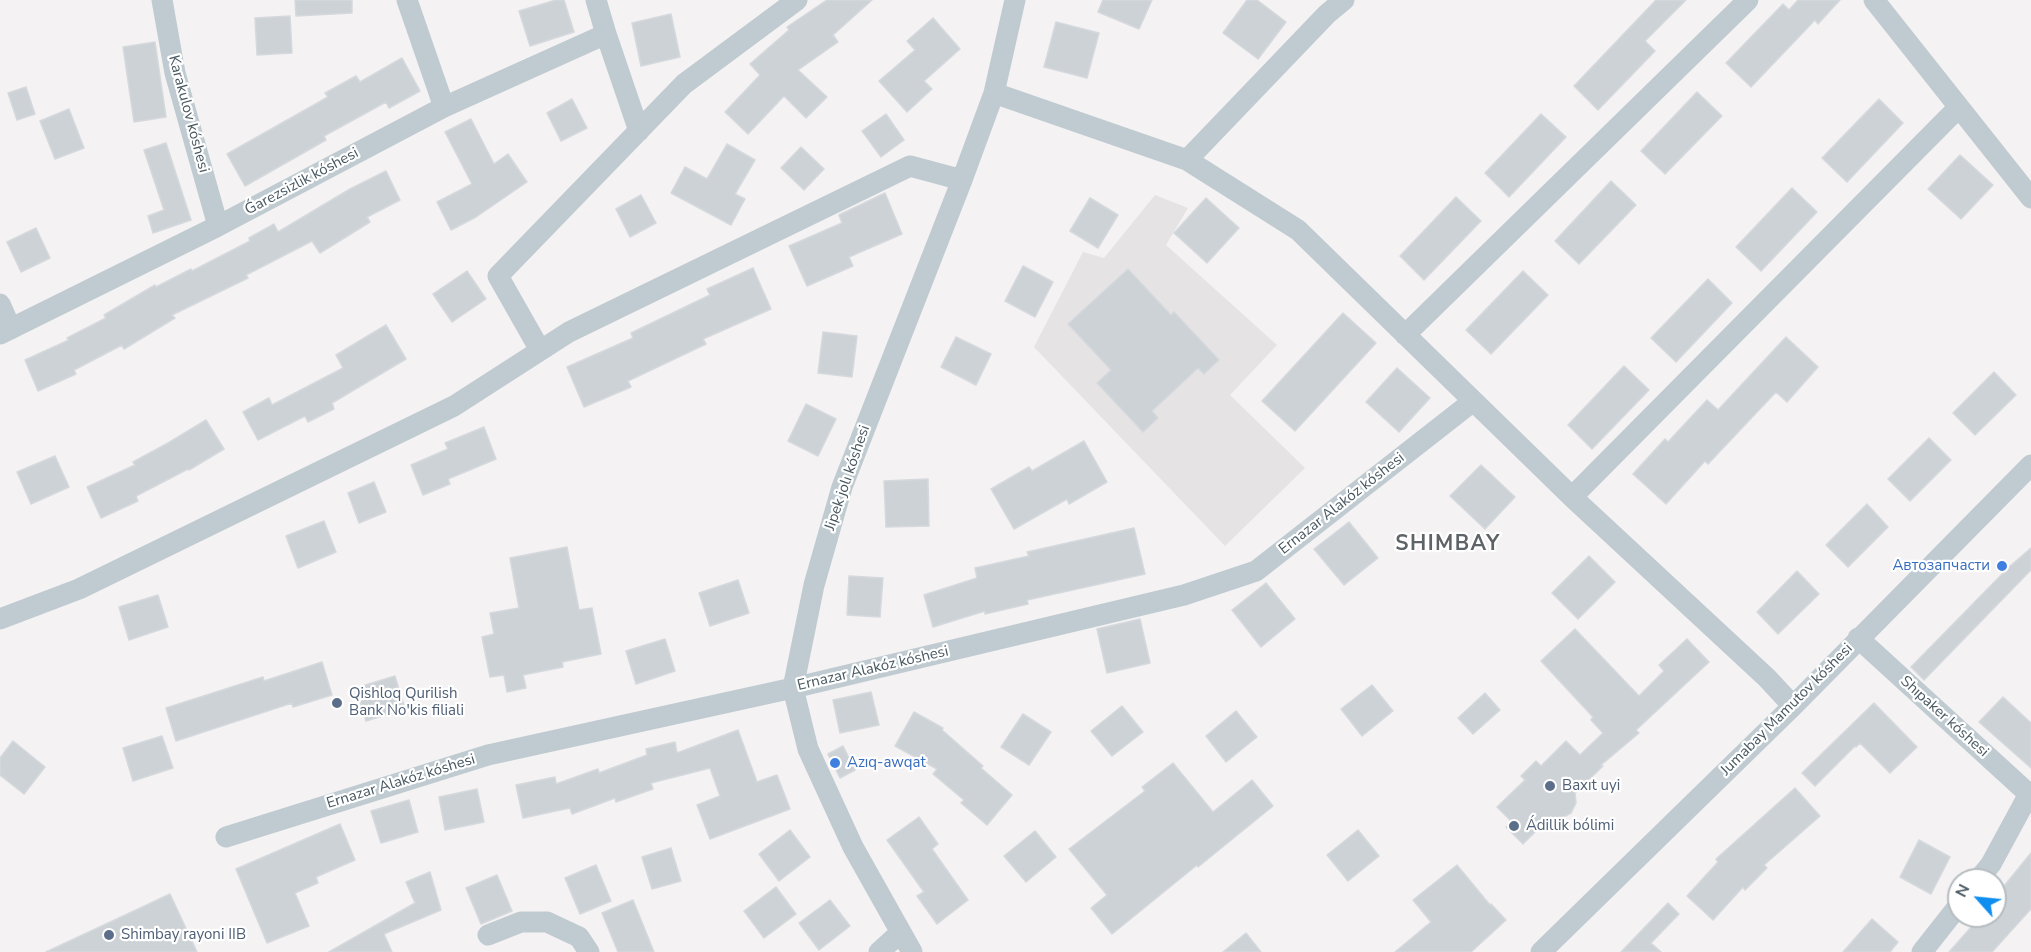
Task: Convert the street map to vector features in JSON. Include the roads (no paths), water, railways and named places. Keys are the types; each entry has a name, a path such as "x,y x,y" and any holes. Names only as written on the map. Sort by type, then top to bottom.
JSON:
{"street":[{"name":"Karakulov kóshesi","path":"162,0 175,73 218,226"},
{"path":"408,0 444,107"},
{"path":"596,0 639,131"},
{"path":"540,350 498,276 684,84 797,0"},
{"name":"Jipek jolı kóshesi","path":"912,952 853,847 808,749 793,688 814,585 842,487 994,93 1015,0"},
{"path":"1187,160 1327,14 1344,0"},
{"path":"1405,335 1748,0"},
{"path":"1874,0 2031,198"},
{"name":"Ǵarezsizlik kóshesi","path":"6,332 218,226 444,107 606,34"},
{"path":"994,93 1187,160 1298,230 1472,402 1767,678 1793,706"},
{"path":"1572,497 1959,107"},
{"path":"0,619 79,589 454,406 569,332 910,166 962,180"},
{"path":"0,304 6,332"},
{"name":"Ernazar Alakóz kóshesi","path":"226,837 488,755 793,688 1184,595 1256,571 1472,402"},
{"name":"Jumabay Mamutov kóshesi","path":"1540,952 1793,706 2031,465"},
{"name":"Shıpaker kóshesi","path":"1858,638 2030,795"},
{"path":"1988,868 2030,795"},
{"path":"1922,952 1947,920"},
{"path":"488,935 521,922 547,922 579,937 589,952"},
{"path":"879,952 900,933"}],"place":[{"name":"Автозапчасти","path":"2002,566"},
{"name":"Qishloq Qurilish Bank No'kis filiali","path":"337,703"},
{"name":"Azıq-awqat","path":"835,763"},
{"name":"Baxıt uyi","path":"1550,786"},
{"name":"Ádillik bólimi","path":"1514,826"},
{"name":"Shimbay rayoni IIB","path":"109,935"}],"district":[{"name":"SHIMBAY","path":"1448,545"}]}
